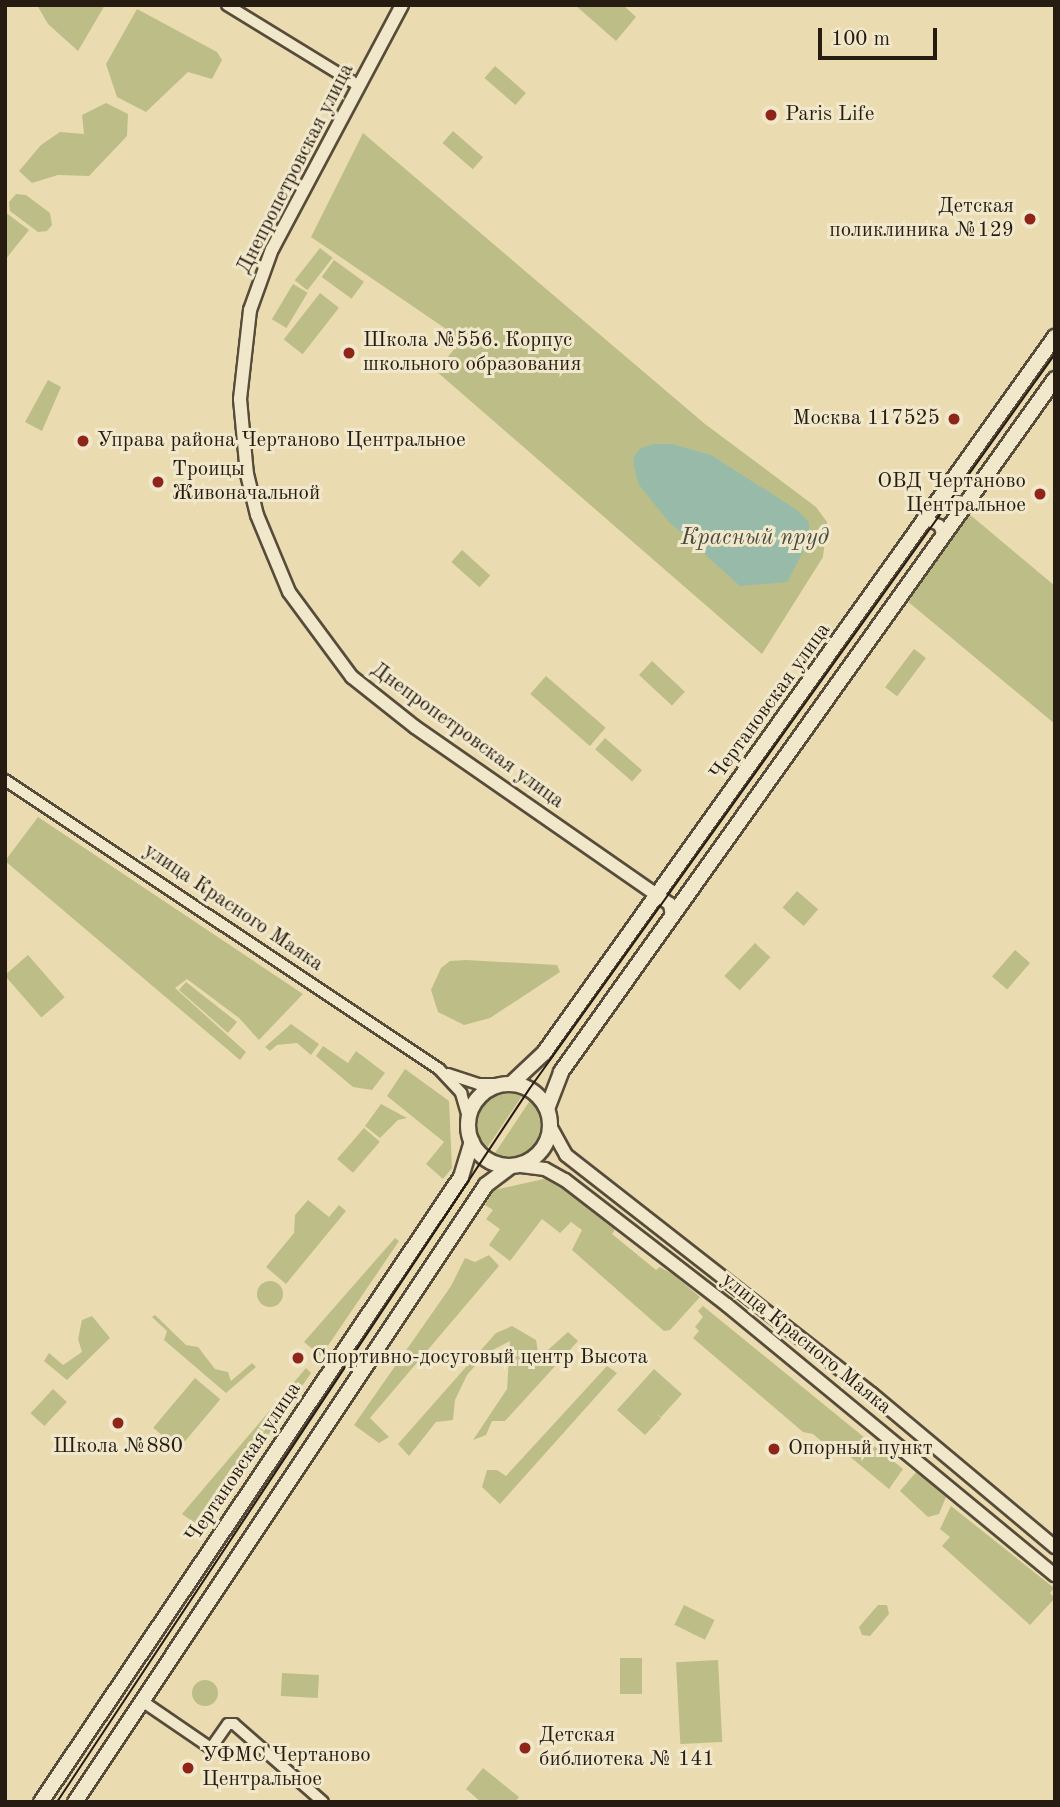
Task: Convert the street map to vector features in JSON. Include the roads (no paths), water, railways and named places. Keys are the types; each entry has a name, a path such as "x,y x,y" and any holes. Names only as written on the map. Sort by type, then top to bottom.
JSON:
{"main road":[{"name":"Чертановская улица","path":"41,1802 461,1177 472,1142 468,1118 478,1097 505,1084 540,1058 1055,337"},
{"name":"Чертановская улица","path":"547,1109 557,1079 1055,379"},
{"path":"677,868 680,880 696,883"},
{"path":"75,1802 486,1185 539,1153 550,1126 547,1109 534,1091 505,1084"},
{"path":"472,1142 487,1160 515,1166"}],"street":[{"path":"227,5 359,86"},
{"name":"Днепропетровская улица","path":"402,5 272,249 250,310 241,374 243,449 257,515 272,559 330,653 374,696 658,895 670,904 672,917"},
{"path":"949,489 951,500 966,502"},
{"path":"926,520 939,524 943,536"},
{"name":"улица Красного Маяка","path":"5,780 439,1069 478,1084 505,1084"},
{"name":"улица Красного Маяка","path":"439,1069 461,1093 468,1118"},
{"name":"улица Красного Маяка","path":"550,1126 566,1156 872,1394 1055,1547"},
{"name":"улица Красного Маяка","path":"515,1166 545,1168 565,1180 718,1298 1055,1575"},
{"path":"142,1701 211,1748 228,1724 234,1724 323,1802"}],"water":[{"name":"Красный пруд","path":"654,444 672,444 711,455 797,510 809,522 809,541 787,582 740,586 668,521 639,485 635,471 633,458 641,448"}],"tram line":[{"path":"57,1802 530,1088 1055,354"}],"place":[{"name":"Paris Life","path":"771,115"},
{"name":"Детская поликлиника №129","path":"1030,219"},
{"name":"Школа №556. Корпус школьного образования","path":"349,353"},
{"name":"Москва 117525","path":"954,419"},
{"name":"Управа района Чертаново Центральное","path":"83,441"},
{"name":"Троицы Живоначальной","path":"158,482"},
{"name":"ОВД Чертаново Центральное","path":"1040,494"},
{"name":"Спортивно-досуговый центр Высота","path":"298,1358"},
{"name":"Школа №880","path":"118,1423"},
{"name":"Опорный пункт","path":"774,1449"},
{"name":"Детская библиотека № 141","path":"525,1748"},
{"name":"УФМС Чертаново Центральное","path":"188,1768"}]}
